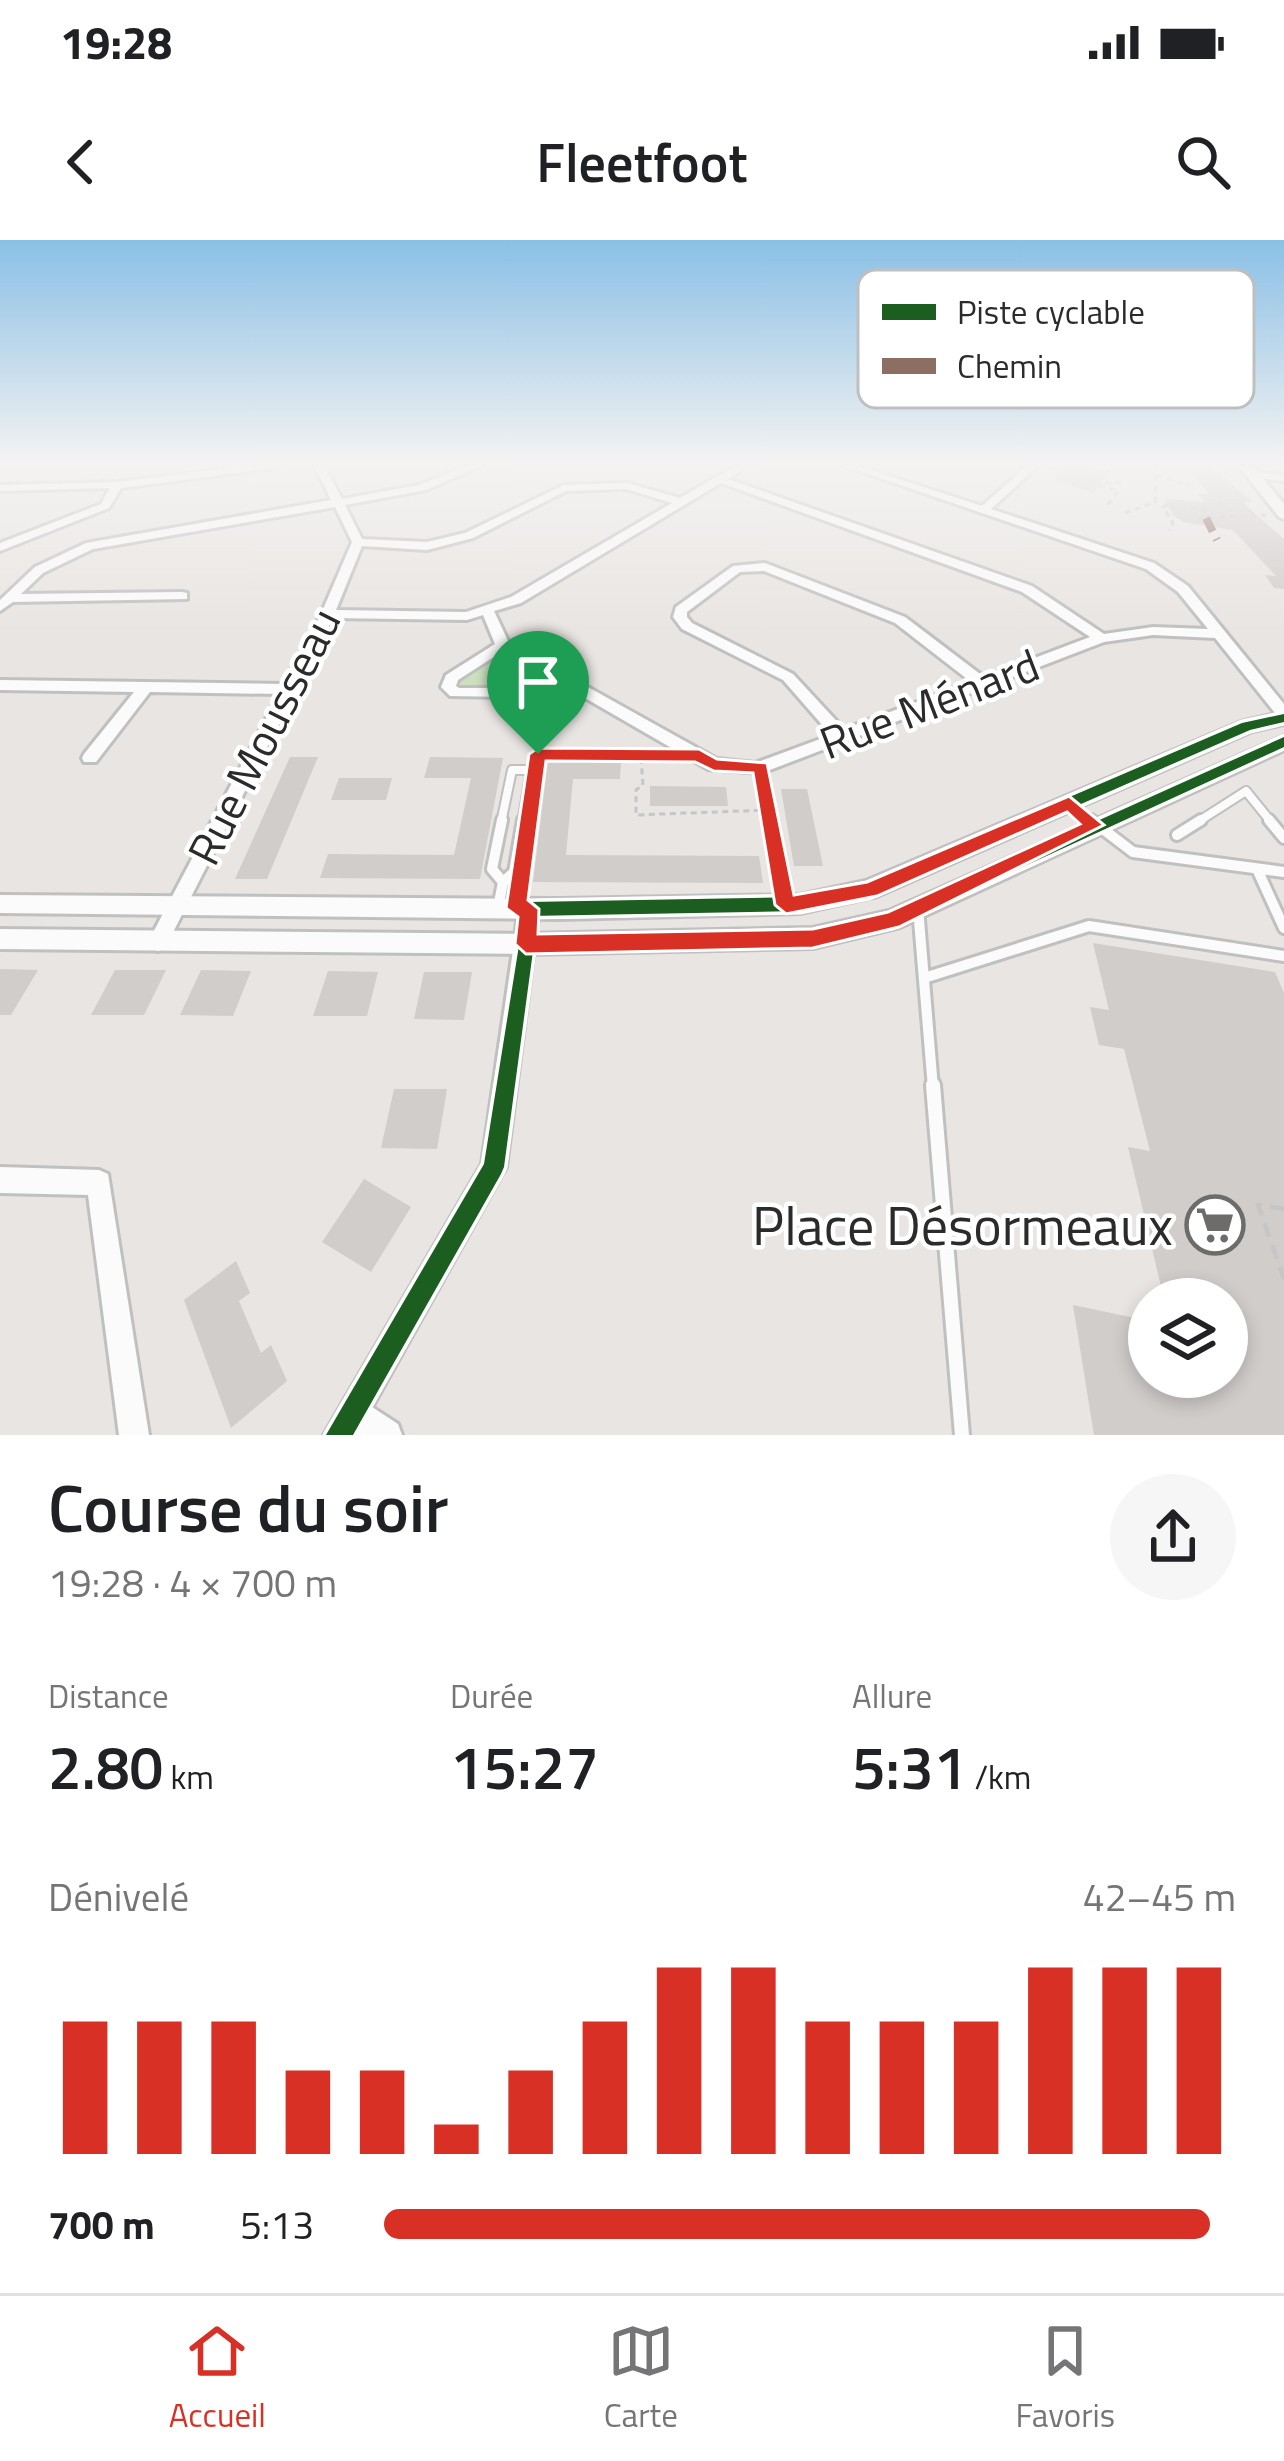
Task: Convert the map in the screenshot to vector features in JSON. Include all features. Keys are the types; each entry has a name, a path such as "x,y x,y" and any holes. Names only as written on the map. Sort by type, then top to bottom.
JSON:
{"street":[{"path":"0,547 67,521"},
{"path":"5,603 39,570 90,546 232,521"},
{"path":"347,521 358,542 427,546 469,536 499,521"},
{"path":"328,614 488,612 517,600 650,521"},
{"path":"836,521 1027,589 1100,638"},
{"path":"0,904 529,909 786,905 869,890 1247,726 1284,716 1183,589 1150,566 1019,521"},
{"name":"Rue Mousseau","path":"158,942 328,614 358,542"},
{"path":"842,736 788,677 687,626 681,610 737,569 765,567 900,620 982,683"},
{"path":"5,603 182,596"},
{"path":"488,612 503,645"},
{"name":"Rue Ménard","path":"589,693 454,693 448,687 451,678 503,645 589,693 714,765 760,767 1100,638 1153,631 1216,634"},
{"path":"0,686 289,689"},
{"path":"90,758 145,688"},
{"path":"0,938 526,944 813,938 892,920 1284,742"},
{"path":"387,1435 346,1423 494,1167 529,909"},
{"path":"0,1180 99,1183 134,1435"}],"lane":[{"path":"498,908 503,882 514,872 531,770 512,770 492,869 503,882"},
{"path":"1177,836 1246,791 1284,838"},
{"path":"1069,803 1132,852 1284,872"},
{"path":"1257,869 1284,928"},
{"path":"918,908 962,1435"},
{"path":"924,978 1088,926 1284,956"}],"path":[{"path":"1169,530 1172,521"},
{"path":"535,776 538,754 699,756"},
{"path":"641,757 643,785 636,790 636,814 768,810"},
{"path":"760,767 786,905"},
{"path":"1284,1209 1258,1205 1284,1279"}],"green space":[{"path":"502,653 542,676 544,684 467,688 459,684 460,675"}],"building":[{"path":"1263,521 1284,539 1284,589 1274,588 1265,575 1276,576 1233,530 1183,522"},
{"path":"290,757 318,757 267,879 235,879"},
{"path":"430,757 503,758 480,879 320,878 328,854 454,855 471,778 424,778"},
{"path":"548,761 621,761 620,779 573,779 566,855 759,856 763,883 533,882"},
{"path":"339,778 392,778 386,800 331,800"},
{"path":"650,786 726,787 728,806 650,806"},
{"path":"781,789 807,789 823,866 794,866"},
{"name":"Place Désormeaux","path":"1093,943 1275,972 1284,993 1284,1435 1094,1435 1073,1305 1128,1317 1128,1398 1248,1398 1248,1278 1159,1278 1128,1147 1150,1151 1124,1049 1099,1045 1090,1007 1109,1010"},
{"path":"0,969 38,970 11,1015 0,1015"},
{"path":"115,970 166,970 144,1015 91,1015"},
{"path":"201,970 251,971 233,1016 180,1015"},
{"path":"328,971 378,972 367,1016 313,1016"},
{"path":"424,972 472,972 464,1020 414,1019"},
{"path":"394,1089 447,1089 437,1149 381,1148"},
{"path":"364,1179 411,1207 371,1272 322,1242"},
{"path":"236,1261 250,1293 239,1301 261,1353 271,1345 287,1381 231,1428 184,1300"}],"marked path":[{"path":"1207,521 1217,540"}],"cycle path":[{"path":"529,909 800,904 869,890 1247,726 1284,718"},
{"path":"339,1435 494,1167 526,944 813,938 892,920 1284,742"}],"place":[{"name":"Place Désormeaux","path":"1215,1225"}],"route":[{"path":"538,754 699,756 736,769 760,767 786,905 869,890 1069,803 1094,825 892,920 813,938 526,944 529,909 517,908 538,754"}]}
